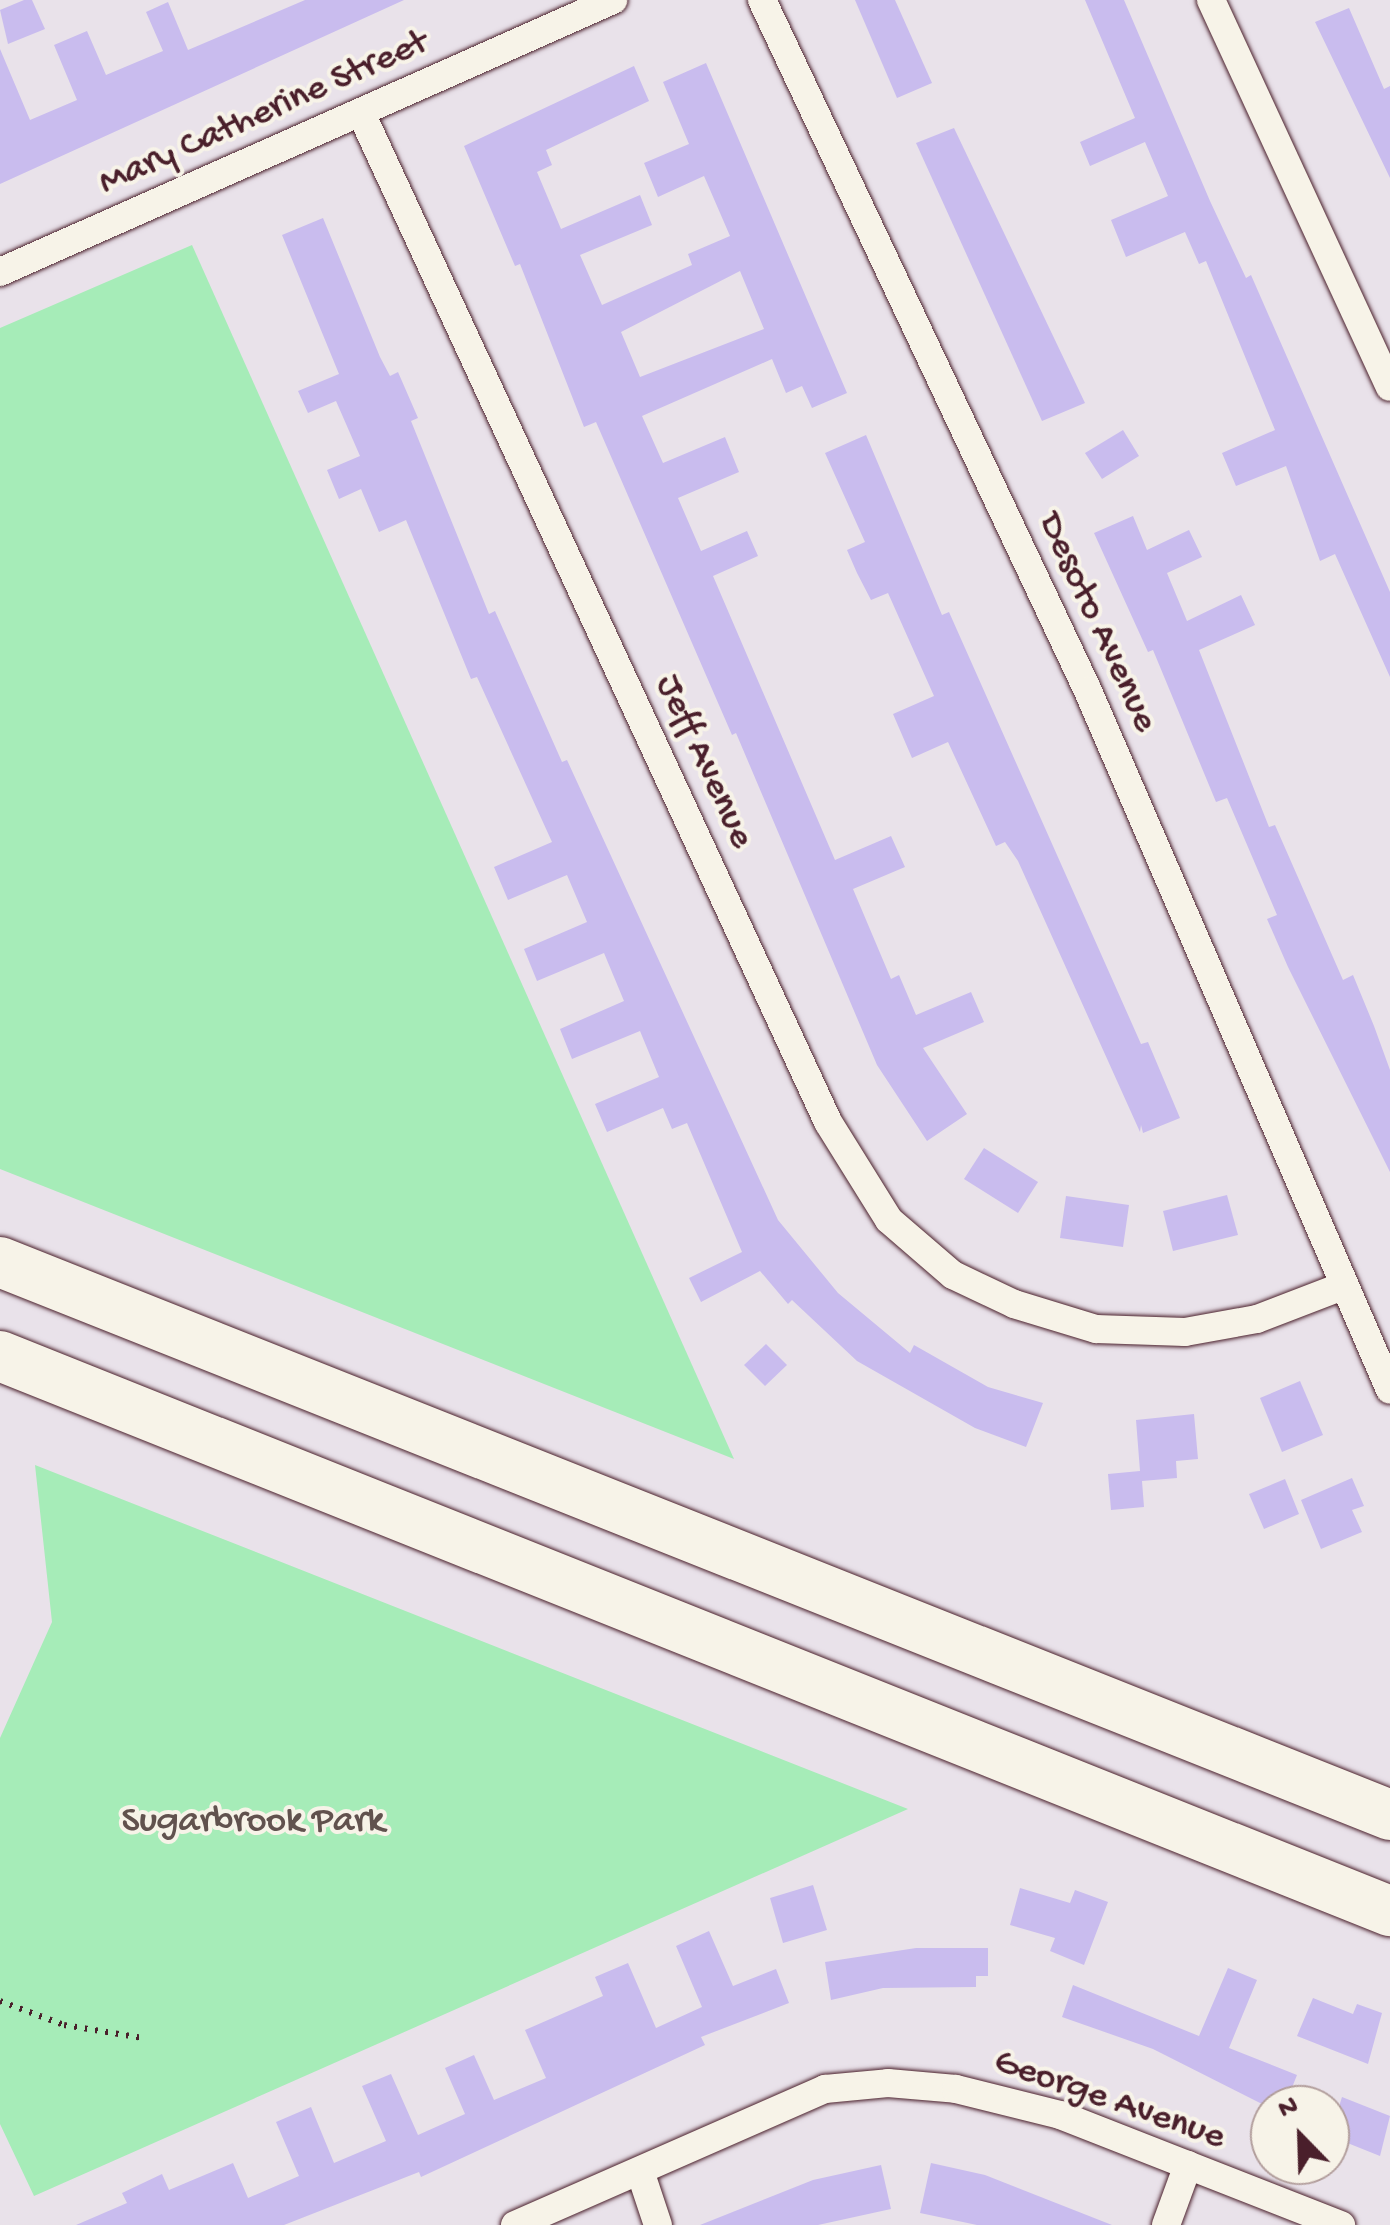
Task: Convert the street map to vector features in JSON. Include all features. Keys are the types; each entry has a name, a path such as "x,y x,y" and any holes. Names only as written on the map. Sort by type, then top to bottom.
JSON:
{"highway":[{"path":"0,1262 1390,1816"},
{"path":"0,1356 1390,1912"}],"street":[{"name":"Mary Catherine Street","path":"0,272 613,0"},
{"name":"Desoto Avenue","path":"762,0 1088,691 1390,1390"},
{"path":"1211,0 1390,388"},
{"name":"Jeff Avenue","path":"361,113 828,1122 889,1220 953,1275 1014,1304 1096,1328 1185,1332 1257,1319 1343,1286"},
{"name":"George Avenue","path":"515,2225 825,2089 888,2084 956,2089 1060,2115 1341,2225"},
{"path":"1166,2225 1188,2165"},
{"path":"640,2172 658,2225"}],"path":[{"path":"0,2002 64,2024 142,2038"}],"green space":[{"path":"192,245 734,1459 0,1169 0,328"},
{"name":"Sugarbrook Park","path":"35,1465 908,1809 34,2196 0,2124 0,1738 52,1622"}],"building":[{"path":"32,0 45,29 8,44 0,10"},
{"path":"305,0 404,0 0,184 0,49 30,120 77,100 54,45 87,31 106,75 163,51 146,12 168,2 188,50"},
{"path":"855,0 895,0 932,83 897,98"},
{"path":"1085,0 1124,0 1210,201 1246,278 1251,275 1390,592 1390,677 1335,554 1320,561 1286,466 1236,486 1222,453 1275,430 1206,261 1199,264 1185,232 1126,257 1111,220 1168,196 1145,142 1090,166 1080,142 1135,118"},
{"path":"1349,8 1384,89 1390,86 1390,178 1315,22"},
{"path":"706,63 847,393 812,408 802,386 786,393 772,359 642,416 663,463 725,437 739,472 678,498 701,551 747,531 758,556 713,576 835,860 891,836 905,867 853,889 891,979 899,975 916,1015 971,992 984,1022 923,1048 967,1114 927,1141 877,1065 736,733 732,735 596,422 584,427 520,264 515,266 464,146 634,66 649,101 546,150 552,165 537,172 561,229 640,195 652,225 580,255 602,305 692,265 688,254 730,236 704,176 658,197 644,163 689,144 663,82","holes":["740,271 764,329 640,377 621,332"]},
{"path":"954,128 1085,403 1042,421 916,143"},
{"path":"323,218 380,357 390,376 398,372 418,418 411,421 489,614 495,611 562,762 567,760 778,1220 838,1293 910,1353 914,1345 988,1387 1043,1403 1026,1447 975,1428 857,1361 792,1300 788,1304 760,1271 701,1302 689,1278 742,1252 687,1123 672,1129 663,1108 607,1132 595,1104 659,1077 640,1031 572,1059 560,1029 624,1001 604,953 537,981 524,949 587,922 567,875 508,900 494,867 552,842 477,677 471,679 406,520 379,532 361,489 339,499 327,470 360,456 336,401 308,413 298,391 339,374 282,235"},
{"path":"1123,430 1139,456 1102,479 1085,453"},
{"path":"866,435 942,615 949,612 1141,1044 1148,1042 1180,1118 1143,1133 1141,1125 1140,1132 1018,861 1005,842 996,846 948,742 912,758 893,714 934,696 888,593 871,600 857,573 847,550 865,542 825,453"},
{"path":"1133,516 1147,550 1189,530 1202,557 1167,573 1187,621 1241,595 1255,625 1199,650 1269,827 1275,825 1343,980 1353,975 1374,1026 1390,1070 1390,1172 1267,919 1277,915 1227,798 1216,802 1153,650 1148,652 1094,533"},
{"path":"984,1148 1038,1182 1018,1213 964,1179"},
{"path":"1227,1195 1238,1235 1173,1251 1163,1211"},
{"path":"1066,1196 1129,1205 1123,1247 1060,1238"},
{"path":"766,1344 787,1365 765,1386 744,1365"},
{"path":"1300,1381 1323,1435 1282,1452 1260,1398"},
{"path":"1194,1414 1198,1459 1176,1461 1177,1478 1142,1481 1144,1507 1111,1510 1108,1474 1140,1471 1136,1420"},
{"path":"1352,1478 1364,1506 1352,1510 1362,1532 1321,1549 1301,1500"},
{"path":"1285,1479 1299,1514 1264,1529 1249,1494"},
{"path":"813,1885 827,1930 783,1943 770,1898"},
{"path":"1020,1888 1070,1903 1075,1890 1108,1902 1084,1965 1050,1951 1055,1938 1010,1925"},
{"path":"709,1931 733,1986 776,1969 789,2003 701,2037 705,2045 421,2177 419,2172 284,2225 76,2225 127,2203 122,2193 162,2174 169,2190 233,2163 248,2198 299,2176 276,2122 311,2107 334,2163 386,2141 362,2086 391,2074 418,2135 465,2114 445,2068 474,2055 494,2100 546,2078 525,2030 603,1996 595,1977 628,1963 656,2028 702,2007 676,1946"},
{"path":"916,1948 988,1948 988,1976 976,1976 976,1987 883,1988 831,2000 825,1962"},
{"path":"1228,1968 1257,1980 1229,2048 1297,2075 1293,2085 1250,2085 1250,2098 1153,2049 1062,2017 1073,1985 1199,2036"},
{"path":"1313,1998 1353,2014 1357,2004 1382,2013 1368,2064 1297,2036"},
{"path":"1350,2100 1390,2116 1380,2156 1350,2144"},
{"path":"931,2163 985,2175 1112,2225 977,2225 920,2213"},
{"path":"881,2165 891,2209 818,2225 700,2225 813,2180"}]}
